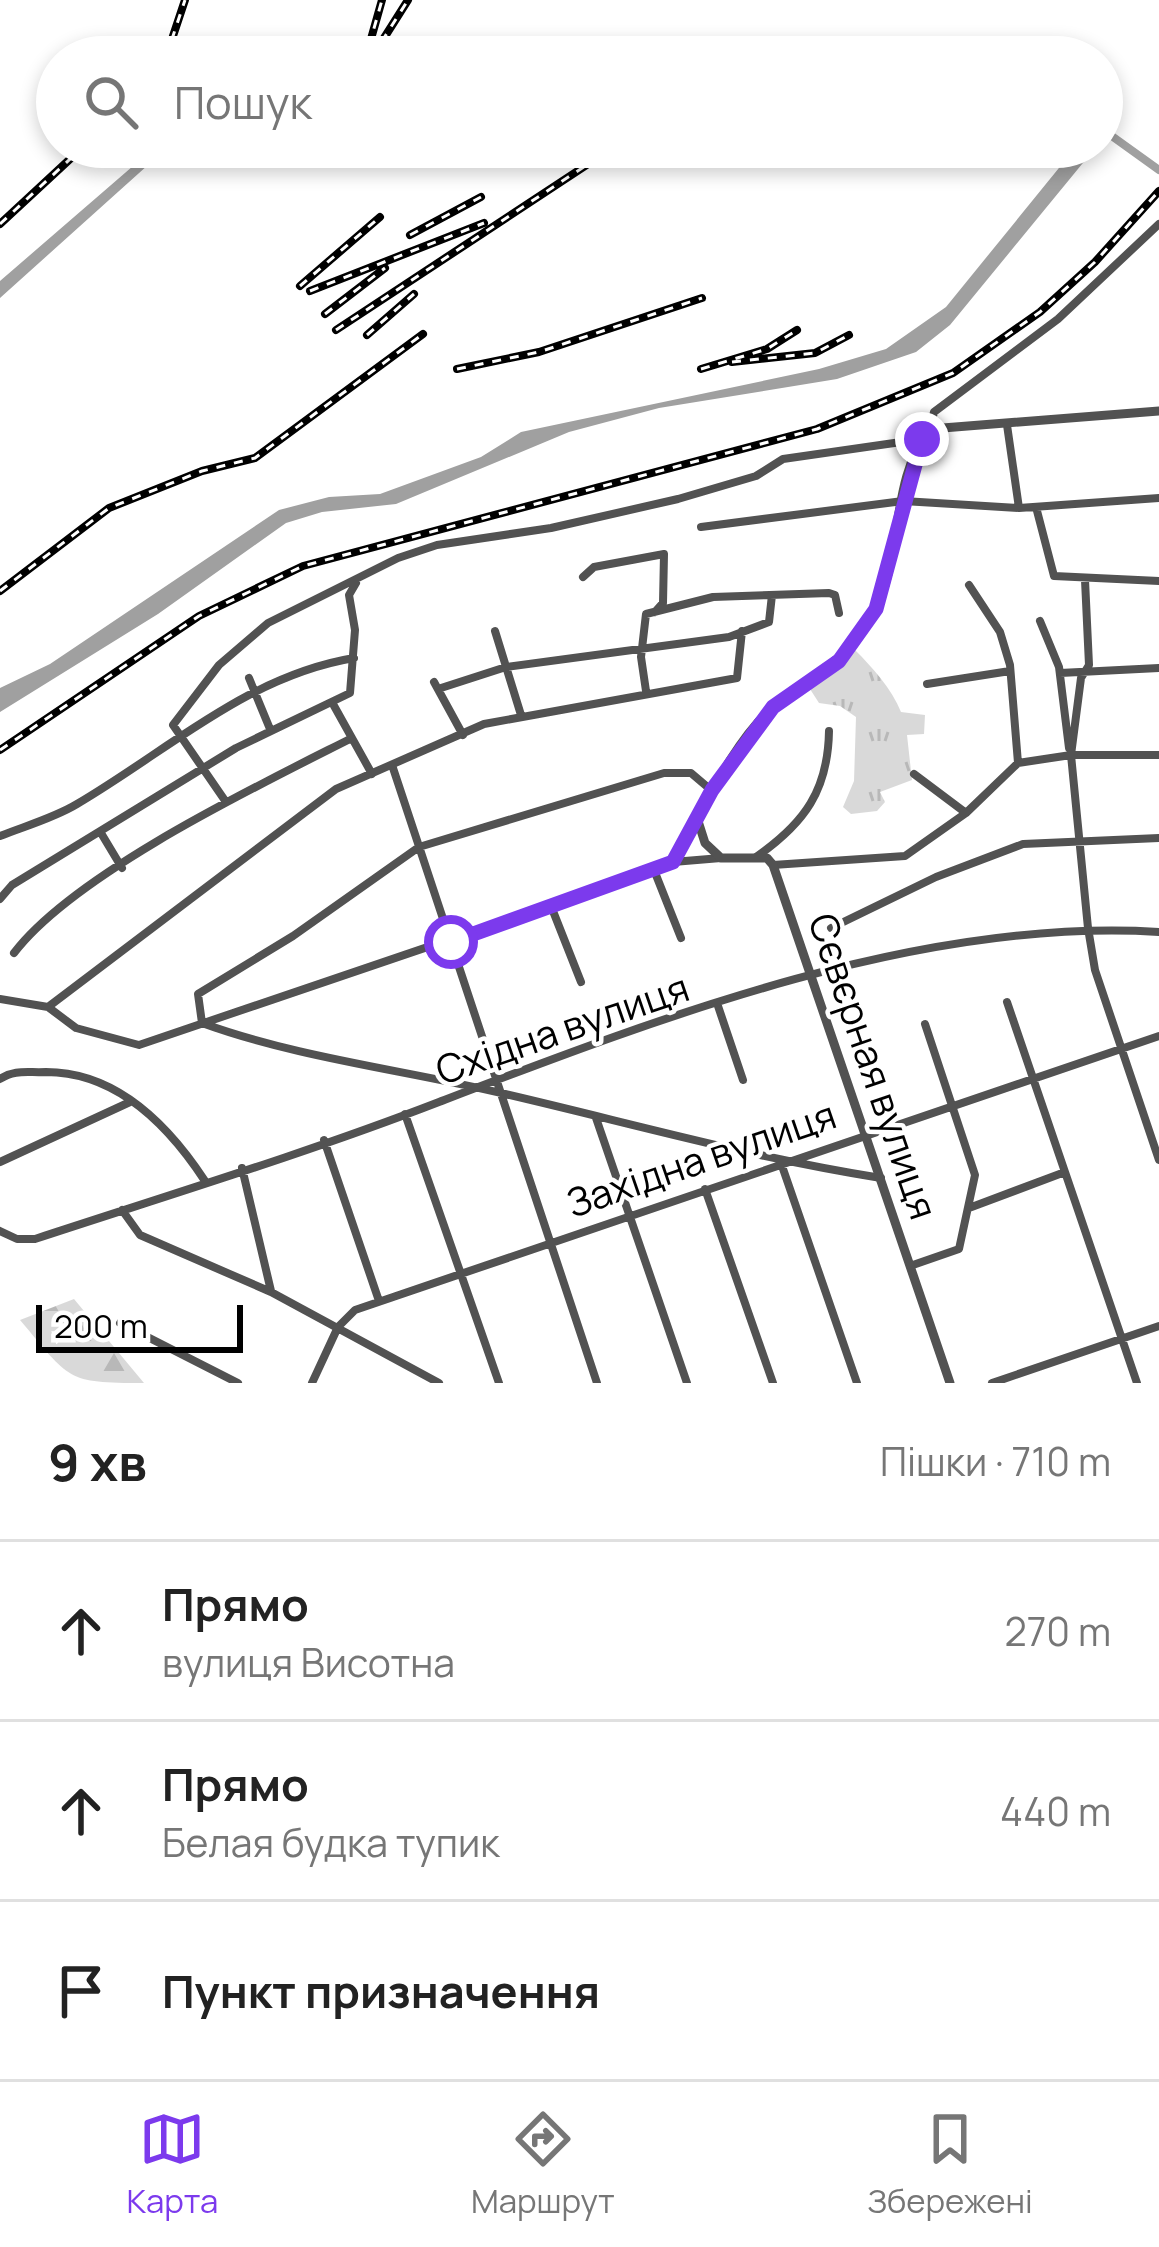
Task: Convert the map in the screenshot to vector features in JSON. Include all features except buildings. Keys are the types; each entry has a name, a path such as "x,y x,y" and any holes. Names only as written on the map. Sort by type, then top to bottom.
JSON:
{"street":[{"path":"673,862 712,790 773,707 839,661 869,620 934,412 1058,320 1159,224"},
{"path":"931,428 1159,411"},
{"path":"1007,424 1019,508"},
{"path":"0,899 11,885 203,767 350,692 354,658 349,596 363,574 437,545 551,528 678,500 756,476 783,459 922,439"},
{"path":"700,527 903,501 1019,508 1159,498"},
{"path":"1036,507 1054,576 1159,581"},
{"path":"583,577 594,567 664,554 663,603 654,613"},
{"path":"1071,755 1081,678 1088,670 1085,580"},
{"path":"226,802 173,725 179,712 219,664 268,623 356,583"},
{"path":"969,585 1000,632 1010,671 1018,763"},
{"path":"646,691 644,617 713,597 829,592 839,613"},
{"path":"463,735 437,685 506,667 742,631 773,617 772,595"},
{"path":"1040,621 1054,645 1060,673 1095,970 1159,1160"},
{"path":"495,631 521,715"},
{"path":"49,1007 310,804 463,735 521,715 737,678 742,631"},
{"path":"0,836 73,807 256,691 304,667 354,658"},
{"path":"1060,673 1159,668"},
{"path":"927,684 1010,671"},
{"path":"249,678 256,691 255,704 270,729"},
{"path":"333,704 372,774"},
{"path":"756,857 812,804 828,772 829,730"},
{"path":"14,953 36,925 122,868 226,802 352,738"},
{"path":"0,999 49,1007 76,1028 139,1046 673,862 756,857 773,866 905,856 966,813 1018,763 1071,755 1159,755"},
{"path":"392,768 597,1383"},
{"path":"202,1023 198,994 293,936 419,847 664,773 692,773 712,790"},
{"path":"914,775 966,813"},
{"path":"698,821 705,843 721,858"},
{"path":"100,833 122,868"},
{"path":"831,928 936,877 1023,844 1159,838"},
{"name":"Сєвєрная вулиця","path":"773,866 950,1383"},
{"path":"653,870 681,938"},
{"path":"551,906 581,982"},
{"name":"Східна вулиця","path":"0,1231 17,1240 34,1239 811,975 990,940 1088,928 1159,932"},
{"path":"1007,1002 1137,1383"},
{"path":"718,1006 743,1080"},
{"path":"202,1023 252,1042 501,1093 780,1162 882,1178"},
{"path":"910,1266 959,1249 975,1175 925,1024"},
{"name":"Західна вулиця","path":"338,1327 355,1310 379,1301 1159,1036"},
{"path":"0,1079 12,1071 71,1072 99,1081 175,1134 205,1181"},
{"path":"0,1162 131,1102"},
{"path":"405,1114 499,1383"},
{"path":"596,1118 687,1383"},
{"path":"324,1140 379,1301"},
{"path":"780,1162 857,1383"},
{"path":"242,1168 271,1292"},
{"path":"969,1208 1065,1173"},
{"path":"705,1189 773,1383"},
{"path":"122,1210 140,1235 271,1292 439,1383"},
{"path":"120,1323 238,1383"},
{"path":"992,1383 1159,1326"},
{"path":"312,1383 338,1327"},
{"path":"1039,1367 1045,1383"}],"green space":[{"path":"855,650 887,687 901,712 925,715 924,734 907,735 912,780 880,792 885,802 877,811 851,814 843,807 854,781 856,717 840,706 819,703 810,689"},
{"path":"74,1299 144,1383 98,1382 72,1374 20,1320"}],"shaded area":[{"path":"131,168 145,168 0,298 0,281"},
{"path":"1059,168 1079,168 950,325 916,352 837,379 659,408 569,432 396,504 322,512 286,523 158,614 0,712 0,688 50,664 279,510 329,497 380,494 481,457 521,432 819,369 886,349 946,307"}],"waterway":[{"path":"1123,144 1159,170"}],"railway":[{"path":"173,36 185,0"},
{"path":"372,36 382,0"},
{"path":"385,36 408,0"},
{"path":"0,224 60,168"},
{"path":"336,330 582,168"},
{"path":"0,750 199,616 303,566 817,429 953,373 1040,312 1095,262 1159,191"},
{"path":"410,235 481,197"},
{"path":"300,286 380,217"},
{"path":"310,291 484,223"},
{"path":"325,314 385,268"},
{"path":"367,335 414,294"},
{"path":"457,369 539,352 702,298"},
{"path":"701,369 767,349 797,330"},
{"path":"0,591 109,508 202,471 255,458 423,334"},
{"path":"732,362 815,353 849,335"}],"route":[{"path":"451,942 673,862 712,790 773,707 839,661 876,609 922,439"}]}
